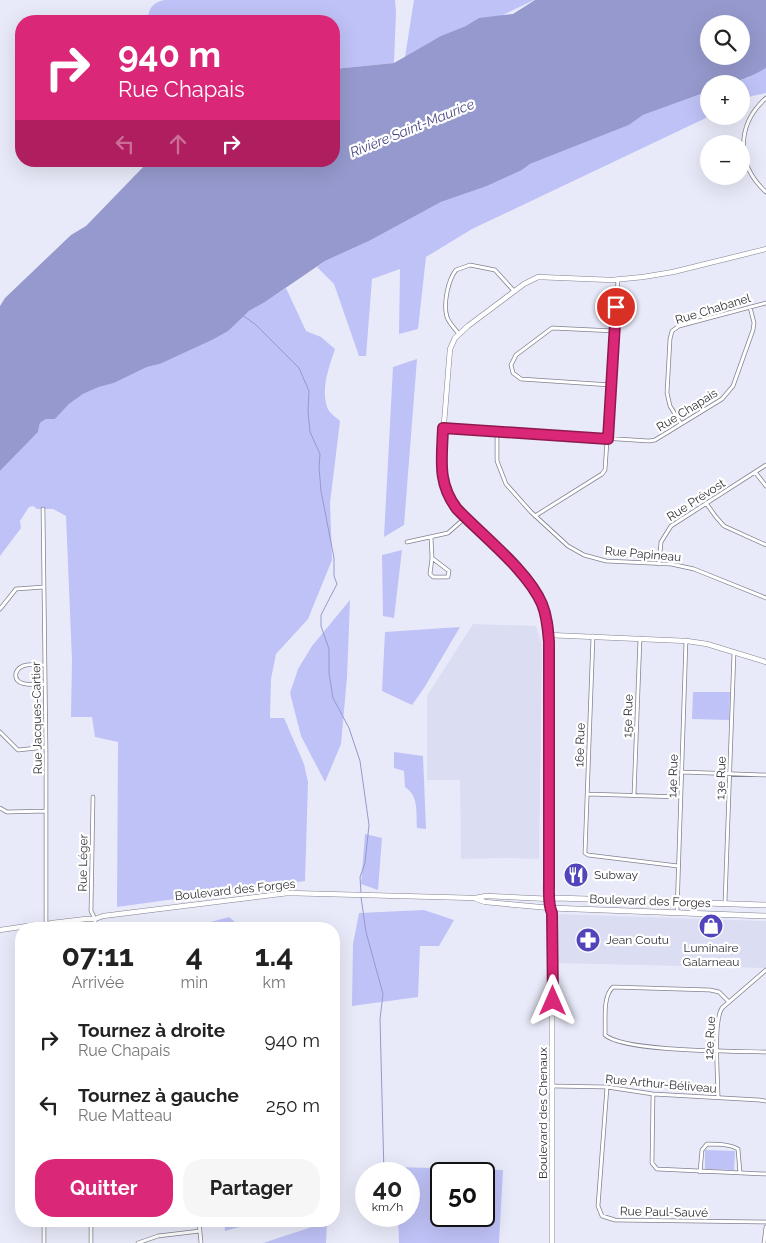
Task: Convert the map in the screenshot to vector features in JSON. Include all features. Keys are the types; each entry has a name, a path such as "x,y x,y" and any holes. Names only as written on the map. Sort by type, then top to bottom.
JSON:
{"main road":[{"name":"Boulevard des Forges","path":"551,899 766,905"},
{"name":"Boulevard des Chenaux","path":"551,899 552,1243"},
{"name":"Boulevard des Forges","path":"550,908 766,916"}],"street":[{"path":"766,98 753,111 748,122 743,150 752,175 766,192"},
{"path":"761,103 766,107"},
{"name":"Boulevard des Chenaux","path":"551,899 549,883 549,634 544,610 530,584 465,518 451,501 443,482 441,466 449,352 453,341 459,334 531,279 541,276 618,279 665,274 766,249"},
{"path":"459,334 446,314 448,285 456,270 462,266 473,265 496,270 514,291"},
{"path":"535,516 604,472 608,439 618,279"},
{"name":"Rue Chabanel","path":"681,424 670,406 667,393 672,331 679,326 766,303"},
{"name":"Rue Chapais","path":"443,428 652,441 722,399 732,389 753,330 754,323 750,307"},
{"path":"611,385 523,379 515,375 511,365 516,355 552,328 615,331"},
{"name":"Rue Papineau","path":"497,431 497,460 503,478 513,493 563,543 584,555 606,561 678,565 694,569 766,598"},
{"name":"Rue Prévost","path":"658,564 660,546 668,529 680,519 766,466"},
{"path":"755,472 766,486"},
{"path":"706,503 724,526 766,545"},
{"name":"Rue Jacques-Cartier","path":"43,510 46,747 43,922"},
{"path":"407,542 450,532 465,518"},
{"path":"431,537 432,558 430,575 433,577 448,576 449,571 432,558"},
{"path":"0,609 16,589 44,587"},
{"path":"549,634 686,640 703,643 766,662"},
{"name":"16e Rue","path":"593,636 586,854 678,866"},
{"name":"15e Rue","path":"634,795 640,638"},
{"name":"14e Rue","path":"677,912 686,640"},
{"name":"13e Rue","path":"725,904 734,652"},
{"path":"45,665 22,666 18,669 16,675 18,680 24,684 45,684"},
{"path":"0,732 18,750 46,747"},
{"path":"682,772 766,775"},
{"path":"587,794 681,797"},
{"name":"Rue Léger","path":"93,796 92,911 95,919"},
{"path":"0,808 7,812 46,811"},
{"name":"Boulevard des Forges","path":"59,922 86,918 95,919 103,916 288,893 475,898 486,896 551,899"},
{"name":"Boulevard des Forges","path":"475,898 485,902 550,908"},
{"name":"Boulevard des Forges","path":"0,930 15,928"},
{"name":"12e Rue","path":"718,1097 718,1014 766,970"},
{"path":"762,975 766,979"},
{"path":"729,1002 719,992 710,990 613,987 608,991 606,997 605,1035 614,1041 663,1048 766,1052"},
{"name":"Rue Arthur-Béliveau","path":"553,1086 607,1087 653,1094 766,1101"},
{"name":"Rue Paul-Sauvé","path":"607,1087 598,1206 602,1216 615,1220 766,1222"},
{"path":"653,1094 652,1163 657,1169 766,1174"},
{"path":"700,1172 702,1150 707,1144 711,1144 731,1145 738,1149 740,1174"},
{"path":"44,1227 44,1243"},
{"path":"90,1227 91,1243"},
{"path":"200,1227 201,1243"},
{"path":"764,1243 766,1228"},
{"path":"138,1243 158,1236 200,1231"}],"shaded area":[{"path":"164,0 395,0 394,63 340,68 340,15 148,15 152,6"},
{"path":"414,0 534,0 476,28 405,57"},
{"path":"766,68 766,93 750,97 750,77"},
{"path":"700,94 700,121 472,229 426,257 418,329 399,334 400,269 372,279 366,356 359,356 334,284 317,267 325,261 369,241 441,202 487,186 522,170 530,164 629,125 643,115"},
{"path":"286,288 306,331 321,337 335,349 326,378 325,400 329,411 340,421 330,503 332,560 308,619 276,654 271,679 270,718 284,718 304,764 308,782 305,881 117,907 118,742 95,737 92,717 71,717 72,660 66,516 53,509 29,507 20,521 21,528 0,556 0,471 38,432 40,423 46,419 55,419 69,404 83,394 114,383 147,367 160,364 212,340 249,311"},
{"path":"417,359 404,525 384,537 393,367"},
{"path":"402,550 394,618 383,616 382,555"},
{"path":"350,600 347,677 341,744 325,782 301,736 290,693 298,669 312,646"},
{"path":"473,624 536,626 542,644 539,859 461,859 460,780 427,780 427,696"},
{"path":"460,627 412,705 382,691 385,632"},
{"path":"693,692 730,692 729,720 692,719"},
{"path":"394,752 423,756 426,829 417,828 415,800 405,787 404,771 394,768"},
{"path":"365,834 382,838 378,890 361,884"},
{"path":"424,910 454,920 439,946 420,946 418,997 352,1006 353,944 359,913"},
{"path":"555,914 766,921 766,968 557,963"},
{"path":"229,917 235,922 211,922"},
{"path":"705,1150 735,1151 734,1170 705,1169"},
{"path":"420,1168 430,1168 430,1227 495,1227 495,1170 503,1170 499,1243 399,1243 398,1227 420,1227"},
{"path":"225,1227 239,1227 225,1231"},
{"path":"312,1227 327,1227 326,1243 263,1243"}],"water":[{"name":"Rivière Saint-Maurice","path":"535,0 766,0 766,68 750,77 750,75 700,75 700,94 643,115 629,125 530,164 522,170 487,186 441,202 369,241 325,261 249,311 228,331 212,340 160,364 147,367 114,383 83,394 69,404 55,419 46,419 40,423 38,432 0,471 0,306 5,298 71,235 86,226 143,167 340,167 340,68 394,63 441,36 466,26 479,18 513,14"}],"waterway":[{"path":"242,315 255,324 299,368 309,391 310,432 320,454 321,491 334,558 334,576 337,584 321,615 321,626 329,649 329,673 333,698 349,728 360,761 369,825 365,863 360,877 361,893"},
{"path":"361,897 366,932 383,994 380,1019 384,1162"}],"place":[{"name":"Subway","path":"576,875"},
{"name":"Luminaire Galarneau","path":"711,926"},
{"name":"Jean Coutu","path":"588,940"}],"route":[{"path":"553,1001 552,913 549,891 549,642 547,619 530,584 457,509 450,498 443,482 441,470 443,428 608,439 616,307"}]}
